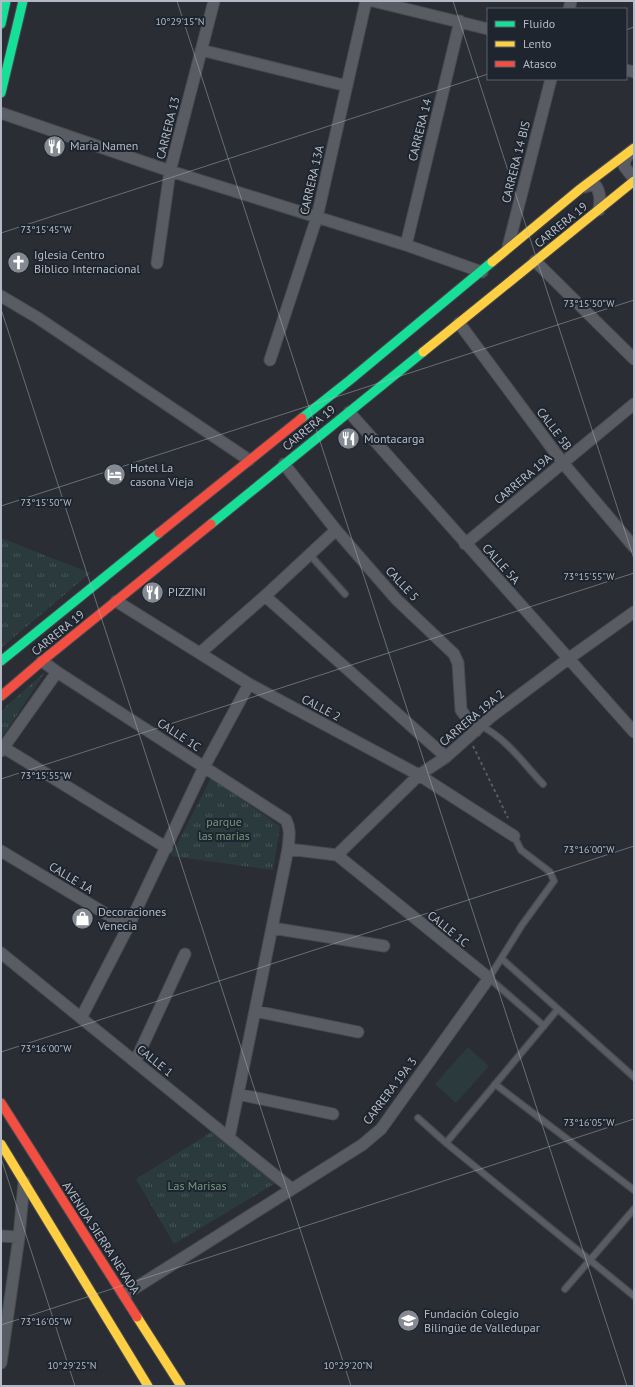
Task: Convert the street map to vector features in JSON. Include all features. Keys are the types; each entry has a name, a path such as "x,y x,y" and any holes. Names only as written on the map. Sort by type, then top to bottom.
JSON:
{"main road":[{"path":"1,24 6,1"},
{"path":"1,93 24,1"},
{"name":"CARRERA 19","path":"1,661 350,380 580,190 632,150"},
{"name":"CARRERA 19","path":"1,696 42,661 599,210 634,180"},
{"name":"AVENIDA SIERRA NEVADA","path":"1,1103 124,1294 181,1386"},
{"path":"1,1144 148,1386"}],"street":[{"name":"CARRERA 13","path":"156,263 170,171 214,1"},
{"name":"CARRERA 13A","path":"270,360 317,217 366,1"},
{"path":"373,1 487,29"},
{"name":"CARRERA 14","path":"406,245 460,21"},
{"path":"201,50 347,86"},
{"name":"CARRERA 14 BIS","path":"507,251 551,80"},
{"path":"1,113 170,171 406,245 482,272"},
{"path":"632,150 624,160 624,166 634,180"},
{"path":"580,190 590,185 596,186 599,190 601,199 599,210"},
{"path":"535,262 634,359"},
{"path":"1,296 38,318 249,460"},
{"name":"CALLE 5B","path":"459,323 563,463 634,547"},
{"name":"CARRERA 19A","path":"465,544 634,404"},
{"name":"CALLE 5A","path":"349,412 634,732"},
{"name":"CALLE 5","path":"284,464 336,530 396,599 454,654 458,663 461,710 475,731"},
{"path":"200,653 265,596 336,530"},
{"path":"265,596 446,757"},
{"name":"CALLE 2","path":"116,601 249,684 419,775 514,836"},
{"name":"CARRERA 19A 2","path":"337,855 419,775 446,757 492,716 634,612"},
{"name":"CALLE 1C","path":"42,661 204,768 286,820 289,825 290,833 288,848"},
{"path":"57,672 2,749 167,848"},
{"path":"81,1018 167,848 204,768 249,684"},
{"path":"229,1138 288,848 337,855"},
{"name":"CALLE 1A","path":"1,851 128,927"},
{"name":"CALLE 1C","path":"337,855 489,978"},
{"path":"272,928 384,946"},
{"name":"CALLE 1","path":"1,954 292,1190"},
{"path":"135,1062 184,954"},
{"name":"CARRERA 19A 3","path":"124,1294 292,1190 362,1145 381,1129 489,978"},
{"path":"255,1011 358,1032"},
{"path":"238,1094 333,1114"},
{"path":"1,1363 19,1237 24,1182"},
{"path":"1,1236 19,1237"}],"lane":[{"path":"310,555 345,594"},
{"path":"475,731 490,731 501,739 543,784"},
{"name":"CARRERA 19A 3","path":"489,978 522,925 554,881 550,872 522,850 514,836"},
{"path":"502,959 634,1077"},
{"path":"489,978 544,1026"},
{"path":"446,1143 558,1009"},
{"path":"495,1084 634,1190"},
{"path":"418,1118 446,1143 634,1296"},
{"path":"565,1289 634,1209"}],"path":[{"path":"475,731 490,784 507,815 514,836"}],"green space":[{"path":"1,538 90,573 1,648"},
{"path":"46,671 1,739 1,711"},
{"name":"parque las marias","path":"211,778 280,826 273,870 171,856"},
{"path":"468,1047 489,1066 456,1103 435,1084"},
{"name":"Las Marisas","path":"213,1131 277,1182 174,1244 136,1179"}],"traffic: fast":[{"path":"1,24 6,1"},
{"path":"1,93 23,1"},
{"path":"302,418 492,262"},
{"path":"211,524 423,352"},
{"path":"1,661 159,533"}],"traffic: slow":[{"path":"492,262 580,189 634,148"},
{"path":"423,352 634,181"},
{"path":"1,1144 148,1386"},
{"path":"137,1317 181,1386"}],"traffic: jam":[{"path":"159,533 302,418"},
{"path":"1,696 211,524"},
{"path":"1,1103 137,1317"}],"place":[{"name":"Maria Namen","path":"54,146"},
{"name":"Iglesia Centro Biblico Internacional","path":"18,262"},
{"name":"Montacarga","path":"348,439"},
{"name":"Hotel La casona Vieja","path":"115,475"},
{"name":"PIZZINI","path":"152,592"},
{"name":"Decoraciones Venecia","path":"82,919"},
{"name":"Fundación Colegio Bilingüe de Valledupar","path":"409,1321"}]}
